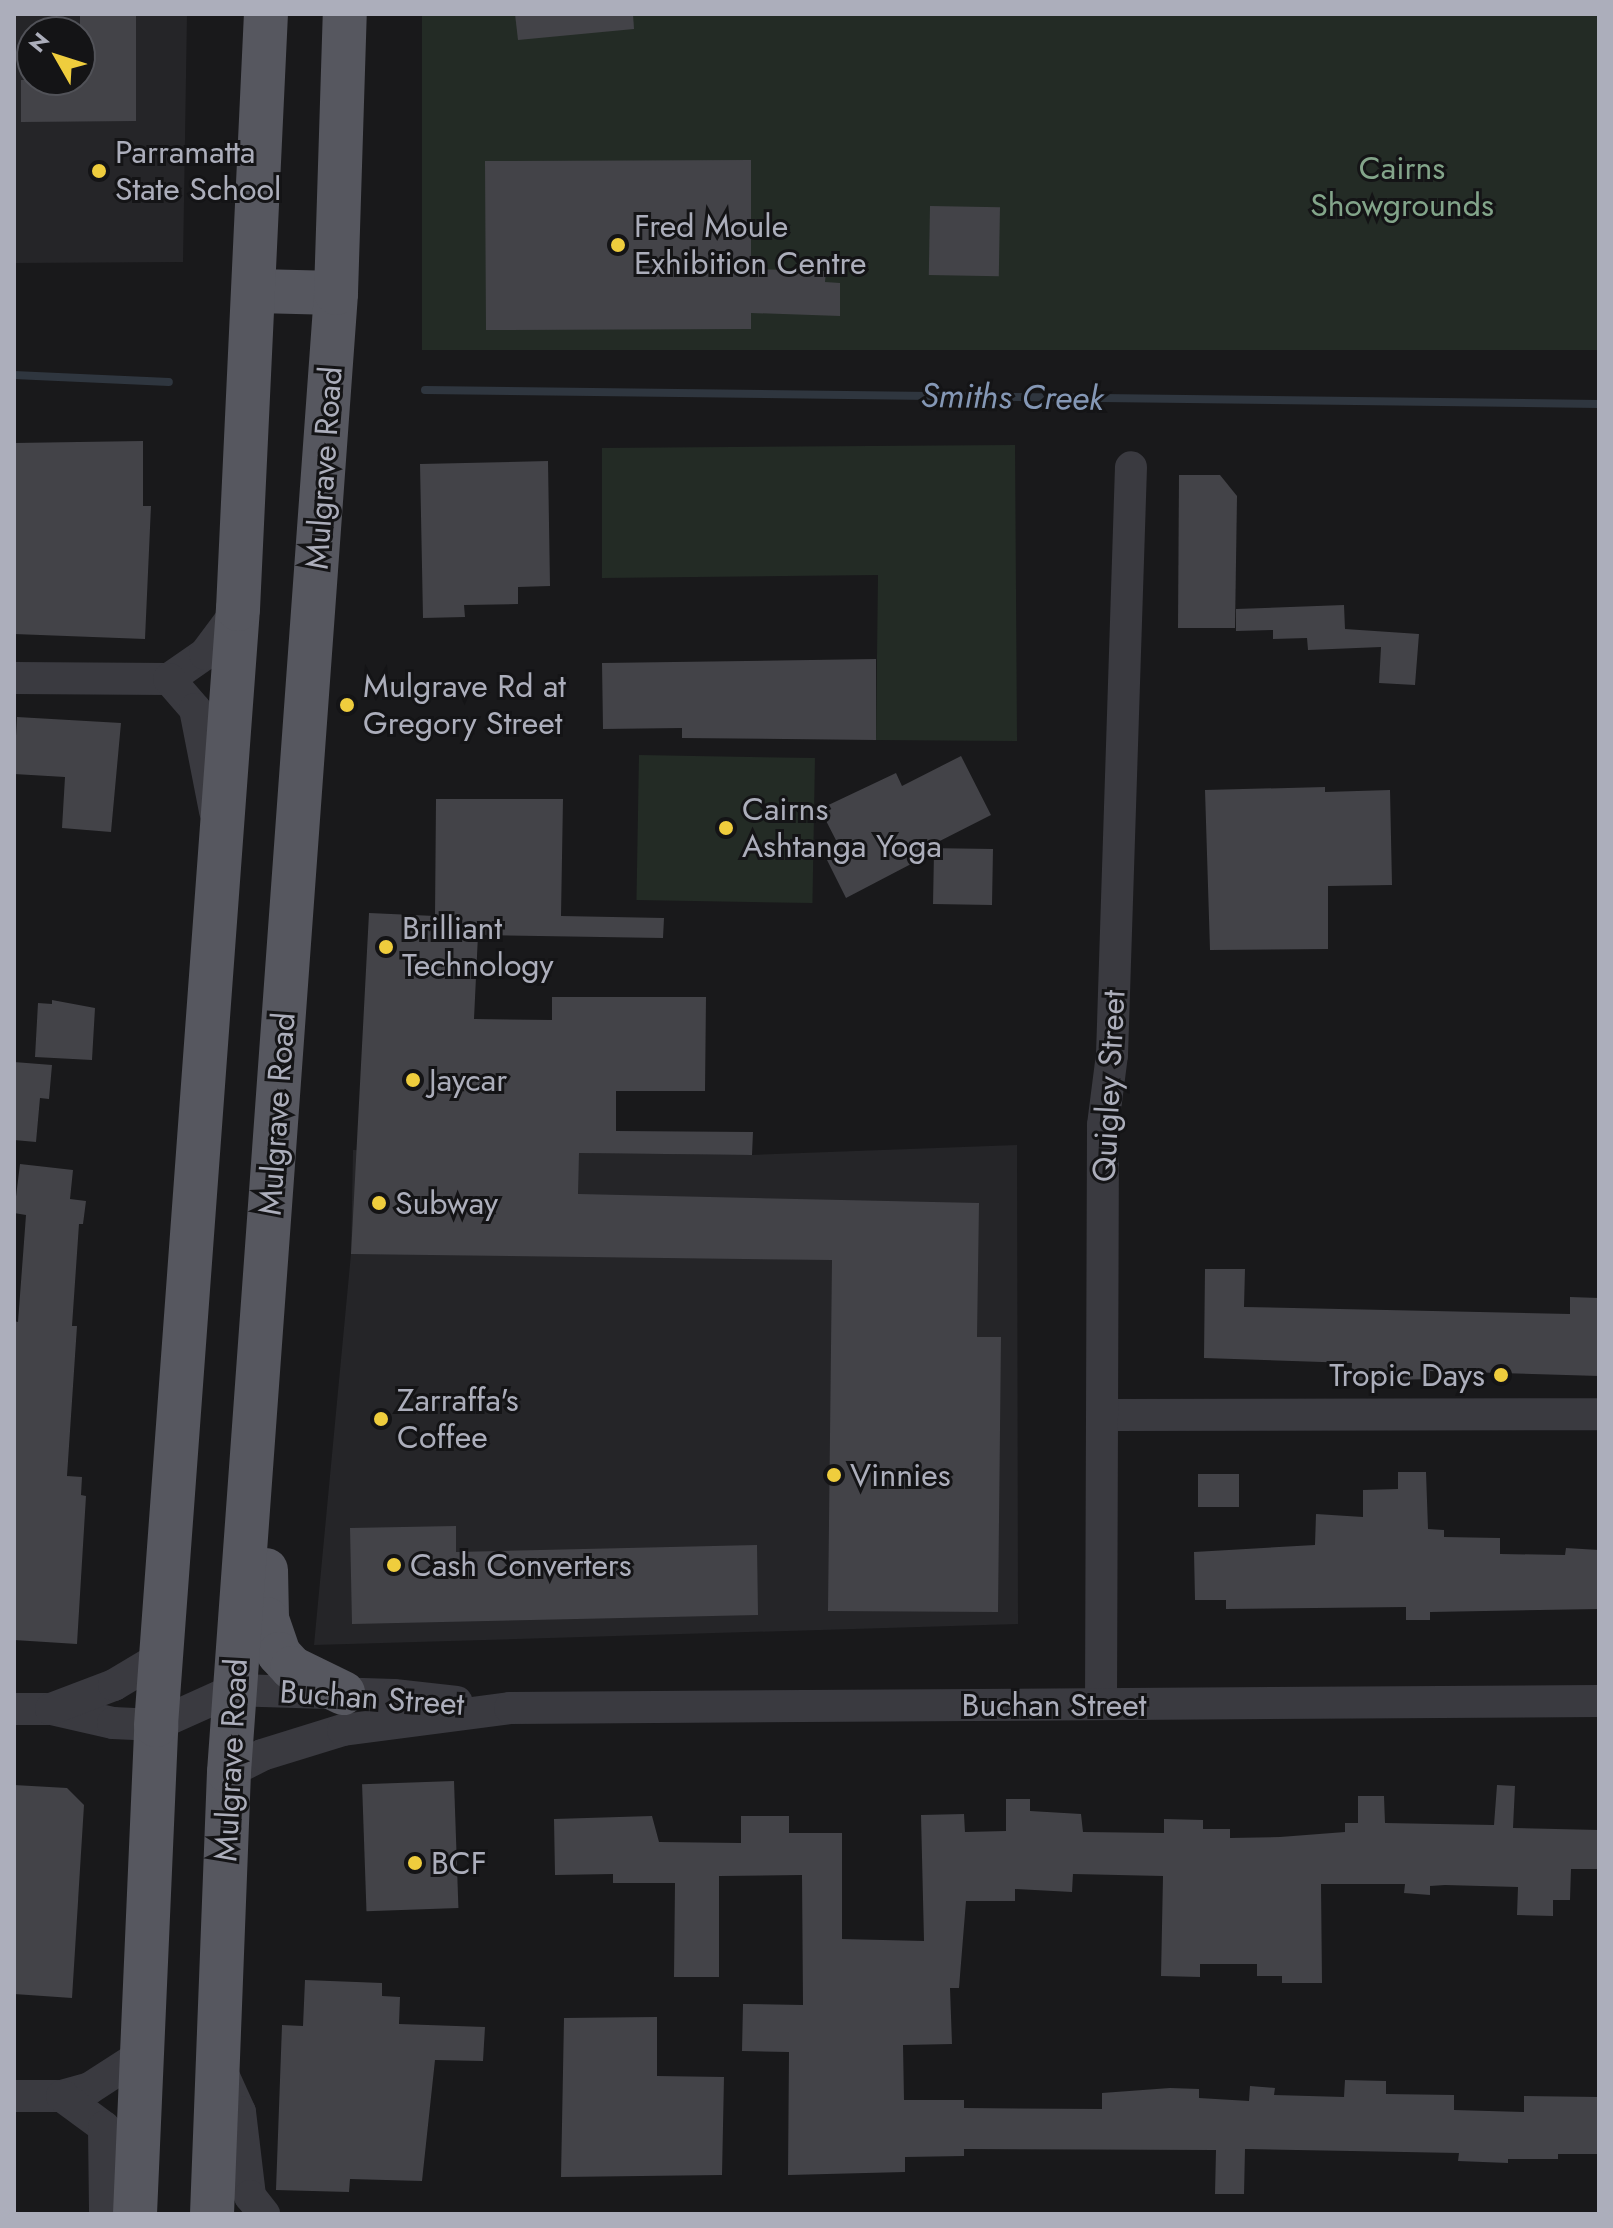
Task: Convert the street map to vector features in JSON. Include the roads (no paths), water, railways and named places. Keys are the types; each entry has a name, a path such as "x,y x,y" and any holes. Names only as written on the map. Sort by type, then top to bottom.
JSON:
{"main road":[{"path":"135,2214 156,1725 238,609 257,291 266,14"},
{"name":"Mulgrave Road","path":"212,2214 229,1772 336,293 345,14"},
{"path":"257,291 336,293"},
{"path":"253,1416 270,1635 292,1668 343,1693"}],"street":[{"name":"Quigley Street","path":"1101,1704 1105,1415 1103,1125 1112,1055 1131,467"},
{"path":"14,678 169,679 205,654 238,609"},
{"path":"169,679 195,709 221,833"},
{"path":"1105,1415 1599,1414"},
{"name":"Buchan Street","path":"51,1709 114,1685 161,1657"},
{"name":"Buchan Street","path":"14,1709 51,1709 113,1723 156,1725 234,1690 343,1693 510,1708 1599,1701"},
{"name":"Buchan Street","path":"229,1772 262,1755 343,1730 510,1708"},
{"path":"14,2096 62,2096 100,2084 141,2055"},
{"path":"217,2059 240,2112 250,2196 264,2214"},
{"path":"62,2096 104,2127 105,2214"}],"waterway":[{"name":"Smiths Creek","path":"14,375 169,382"},
{"name":"Smiths Creek","path":"425,390 1599,404"}],"place":[{"name":"Parramatta State School","path":"99,171"},
{"name":"Fred Moule Exhibition Centre","path":"618,245"},
{"name":"Mulgrave Rd at Gregory Street","path":"347,705"},
{"name":"Cairns Ashtanga Yoga","path":"726,828"},
{"name":"Brilliant Technology","path":"386,947"},
{"name":"Jaycar","path":"413,1080"},
{"name":"Subway","path":"379,1203"},
{"name":"Tropic Days","path":"1501,1375"},
{"name":"Zarraffa's Coffee","path":"381,1419"},
{"name":"Vinnies","path":"834,1475"},
{"name":"Cash Converters","path":"394,1565"},
{"name":"BCF","path":"415,1863"}],"park label":[{"name":"Cairns Showgrounds","path":"1402,188"}]}
